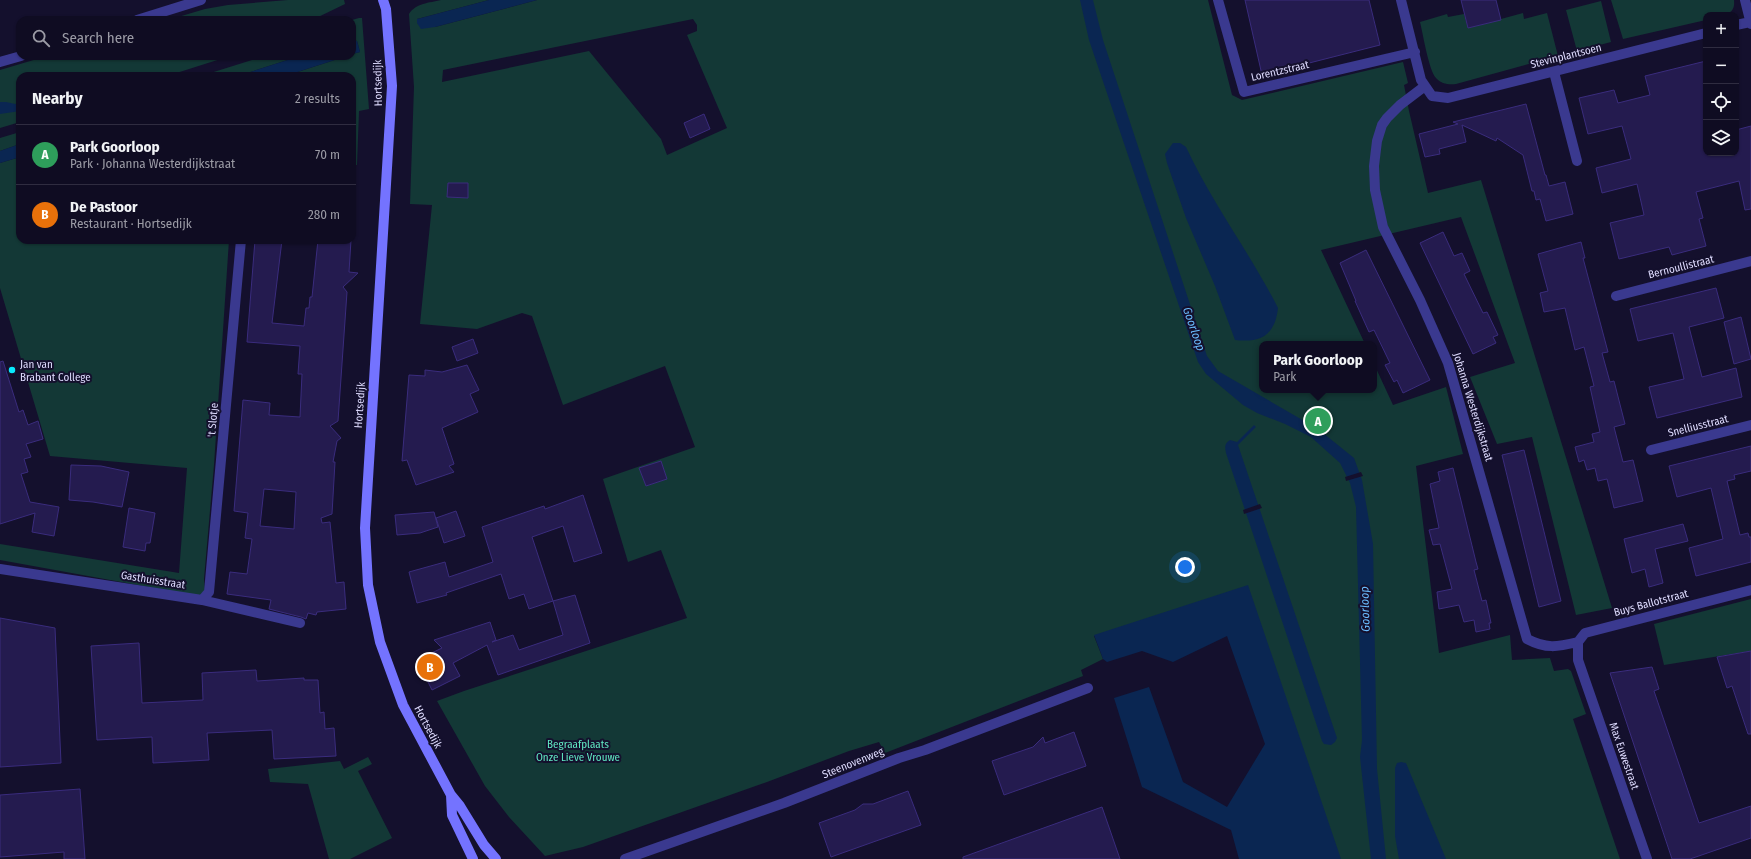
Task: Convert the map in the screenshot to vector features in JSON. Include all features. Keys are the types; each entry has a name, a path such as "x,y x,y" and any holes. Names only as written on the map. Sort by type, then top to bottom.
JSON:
{"street":[{"path":"150,16 201,0"},
{"name":"Hortsedijk","path":"383,0 386,9 392,86 365,528 368,586 380,642 403,705 451,796 460,806 484,845 496,859"},
{"name":"Lorentzstraat","path":"1218,0 1244,92 1415,52"},
{"path":"1401,0 1421,80 1425,86"},
{"path":"1739,25 1751,22 1745,0"},
{"name":"Stevinplantsoen","path":"1425,86 1432,96 1448,98 1703,34"},
{"path":"0,62 16,57"},
{"path":"1554,72 1577,161"},
{"name":"Johanna Westerdijkstraat","path":"1425,86 1400,105 1387,118 1382,125 1377,141 1374,166 1375,190 1383,227 1420,300 1448,363 1527,639 1538,645 1557,647 1578,642"},
{"name":"'t Slotje","path":"202,600 209,592 241,244"},
{"name":"Bernoullistraat","path":"1616,296 1751,261"},
{"name":"Snelliusstraat","path":"1651,450 1751,425"},
{"name":"Gasthuisstraat","path":"0,569 202,600 300,623"},
{"name":"Buys Ballotstraat","path":"1578,642 1585,633 1751,590"},
{"name":"Max Euwestraat","path":"1578,642 1578,660 1647,859"},
{"name":"Steenovenweg","path":"626,859 784,803 899,758 954,739 1088,688"},
{"name":"Hortsedijk","path":"451,796 452,815 473,859"}],"green space":[{"path":"288,0 344,0 345,4 320,16 181,16 205,9 228,5"},
{"name":"Begraafplaats Onze Lieve Vrouwe","path":"441,0 489,0 417,19 417,23 435,27 537,0 1208,0 1232,95 1242,100 1403,62 1408,83 1404,85 1428,193 1481,180 1612,608 1576,615 1532,437 1497,444 1470,377 1515,363 1461,217 1321,250 1364,341 1259,341 1259,393 1377,393 1377,370 1393,405 1446,387 1463,454 1416,466 1439,653 1510,635 1512,660 1550,658 1554,671 1568,669 1571,671 1586,714 1573,719 1620,859 1310,859 1233,591 1094,636 1103,659 1081,670 1083,676 885,753 879,742 849,751 767,782 583,847 545,856 509,817 485,786 437,701 687,618 661,550 628,562 603,479 695,447 665,366 563,405 532,316 522,313 477,329 420,324 432,205 410,204 414,87 409,14 415,8 427,3","holes":["693,19 697,25 697,31 687,35 727,128 667,155 661,139 589,51 442,82 443,70"]},
{"path":"1611,0 1734,0 1734,6 1730,12 1703,12 1703,21 1623,39"},
{"path":"1601,1 1611,42 1577,51 1566,10"},
{"path":"1523,13 1524,19 1547,13 1558,56 1456,84 1445,84 1440,82 1433,74 1420,22 1447,14 1448,17 1464,14 1468,28"},
{"path":"362,18 369,109 359,111 357,165 356,72 297,72 335,60 356,60 356,53 360,52 356,41 356,19"},
{"path":"34,60 217,60 180,72 16,72 16,123 0,128 0,70"},
{"path":"252,60 288,60 250,72 214,72"},
{"path":"16,133 16,145 0,151 0,138"},
{"path":"16,158 16,244 229,244 214,465 204,579 205,591 198,596 0,560 0,544 179,573 187,468 50,456 0,288 0,163"},
{"path":"1751,599 1751,651 1664,665 1654,624"},
{"path":"368,757 372,764 358,771 392,838 350,859 329,859 308,784 270,782 268,769 340,761 344,769"}],"water":[{"path":"489,0 537,0 435,27 421,29 417,23 417,19"},
{"name":"Goorloop","path":"1080,0 1093,0 1103,40 1207,356 1218,371 1318,429 1354,458 1362,480 1373,544 1377,769 1386,859 1371,859 1360,757 1362,740 1356,507 1350,483 1340,463 1311,437 1285,424 1257,413 1243,405 1206,374 1198,362 1089,40"},
{"path":"356,41 357,41 360,52 356,53"},
{"path":"288,60 335,60 297,72 250,72"},
{"path":"0,102 16,104 16,112 0,114"},
{"path":"1173,143 1180,143 1186,147 1207,188 1278,308 1274,325 1270,331 1259,338 1244,341 1235,340 1215,286 1186,218 1167,163 1165,154"},
{"path":"16,145 16,158 0,163 0,151"},
{"path":"1254,425 1256,427 1238,445 1337,738 1331,745 1324,744 1322,741 1226,453 1225,446 1228,441 1230,440 1237,442"},
{"path":"1248,585 1341,859 1239,859 1231,830 1142,787 1114,698 1149,687 1183,782 1227,807 1265,744 1227,636 1173,662 1142,651 1107,662 1103,659 1094,635"},
{"path":"1397,763 1406,763 1446,859 1399,859 1395,836 1395,768"}],"pier":[{"path":"1361,472 1363,476 1346,481 1345,477"},
{"path":"1260,504 1262,508 1244,514 1243,510"}],"building":[{"path":"1245,0 1369,0 1380,45 1262,75"},
{"path":"1461,0 1496,0 1501,20 1468,28"},
{"path":"1703,62 1703,156 1739,156 1739,129 1751,126 1751,209 1745,210 1739,181 1696,192 1703,218 1699,219 1706,246 1672,255 1669,247 1619,259 1610,223 1644,215 1637,184 1602,193 1596,168 1631,159 1622,126 1588,134 1579,98 1614,90 1618,103 1650,95 1645,76"},
{"path":"1526,104 1549,186 1565,182 1573,214 1546,221 1540,199 1536,200 1534,191 1532,191 1523,155 1497,138 1496,141 1462,125 1466,142 1439,149 1440,154 1425,157 1419,134 1458,124 1453,122"},
{"path":"704,114 710,129 690,138 684,123"},
{"path":"448,183 468,183 468,198 447,197"},
{"path":"1443,232 1454,256 1462,253 1470,271 1464,274 1483,313 1487,312 1498,335 1493,337 1496,343 1473,354 1420,243"},
{"path":"1581,242 1585,258 1583,258 1608,352 1602,353 1610,382 1614,381 1625,424 1614,427 1623,462 1633,460 1643,501 1614,508 1607,479 1598,481 1595,468 1587,470 1584,460 1579,462 1575,447 1594,442 1592,434 1600,432 1590,387 1594,386 1584,347 1575,350 1565,308 1544,312 1540,293 1548,291 1538,254"},
{"path":"255,244 282,244 272,323 304,326 306,308 309,308 310,297 312,297 318,244 351,244 349,272 358,273 343,287 347,292 338,421 330,426 341,438 337,441 333,462 335,462 332,514 321,518 322,523 330,522 336,583 344,582 346,609 317,612 316,615 308,613 306,619 269,609 271,600 227,594 230,572 247,574 252,539 245,538 248,513 234,511 243,400 270,403 269,415 300,417 302,374 298,374 300,346 247,342","holes":["264,489 296,492 294,529 260,526"]},
{"path":"1366,250 1430,380 1403,393 1397,380 1394,382 1385,365 1390,363 1374,330 1369,332 1340,263"},
{"path":"1716,288 1724,318 1689,327 1702,377 1736,368 1742,397 1657,418 1649,387 1684,379 1673,333 1638,341 1630,309"},
{"path":"1741,317 1751,359 1734,364 1724,322"},
{"path":"473,339 478,353 457,361 452,347"},
{"path":"3,361 19,412 23,410 28,425 38,421 43,439 26,444 31,457 24,459 28,472 21,474 30,502 59,507 54,536 32,532 35,513 0,524 0,362"},
{"path":"467,365 479,390 470,394 478,412 442,428 454,464 449,466 454,472 416,485 407,460 402,461 409,375 425,376 425,370 442,372"},
{"path":"1751,446 1751,471 1734,475 1735,479 1727,481 1740,535 1748,533 1749,537 1751,537 1751,562 1696,576 1689,548 1723,539 1711,488 1677,497 1669,466"},
{"path":"1524,450 1561,601 1539,607 1502,455"},
{"path":"661,461 667,479 646,486 639,468"},
{"path":"71,465 101,466 129,472 122,507 69,500"},
{"path":"1453,468 1478,569 1474,570 1482,601 1486,600 1491,623 1489,623 1490,629 1476,632 1474,620 1464,622 1459,605 1439,609 1437,592 1452,589 1440,544 1433,545 1429,530 1439,528 1430,484 1440,481 1438,472"},
{"path":"583,495 602,553 574,562 563,526 532,537 553,601 529,609 524,594 509,599 501,574 446,593 447,595 417,603 409,572 445,562 449,577 493,562 482,527 544,506 545,509"},
{"path":"129,508 155,513 150,543 146,543 145,551 123,547"},
{"path":"456,511 465,536 444,543 436,518"},
{"path":"434,512 438,527 420,533 397,535 395,515"},
{"path":"1683,524 1688,541 1655,549 1663,583 1649,587 1645,569 1632,573 1624,539"},
{"path":"575,595 590,643 498,675 487,645 453,663 460,676 432,690 417,660 442,648 434,640 490,622 496,640 492,642 513,635 519,650 563,635 553,601"},
{"path":"0,618 55,628 61,763 0,767"},
{"path":"139,643 142,703 203,700 202,673 256,670 257,681 304,678 304,680 318,680 320,713 324,712 325,729 334,728 336,756 274,759 272,730 207,733 209,760 153,763 152,737 97,740 91,646"},
{"path":"1751,651 1751,734 1748,734 1732,686 1727,688 1717,657"},
{"path":"1652,667 1659,689 1654,691 1699,823 1751,806 1751,838 1690,859 1672,859 1610,673"},
{"path":"1074,732 1086,766 1004,795 992,761 1033,747 1043,737 1045,743"},
{"path":"80,789 85,859 64,859 64,852 0,857 0,795"},
{"path":"908,791 921,825 831,857 819,823 855,810 863,804 873,804"},
{"path":"1102,807 1120,859 963,859 963,857"}],"place":[{"name":"Jan van Brabant College","path":"12,370"},
{"name":"Park Goorloop","path":"1318,421"},
{"name":"De Pastoor","path":"430,667"}]}
